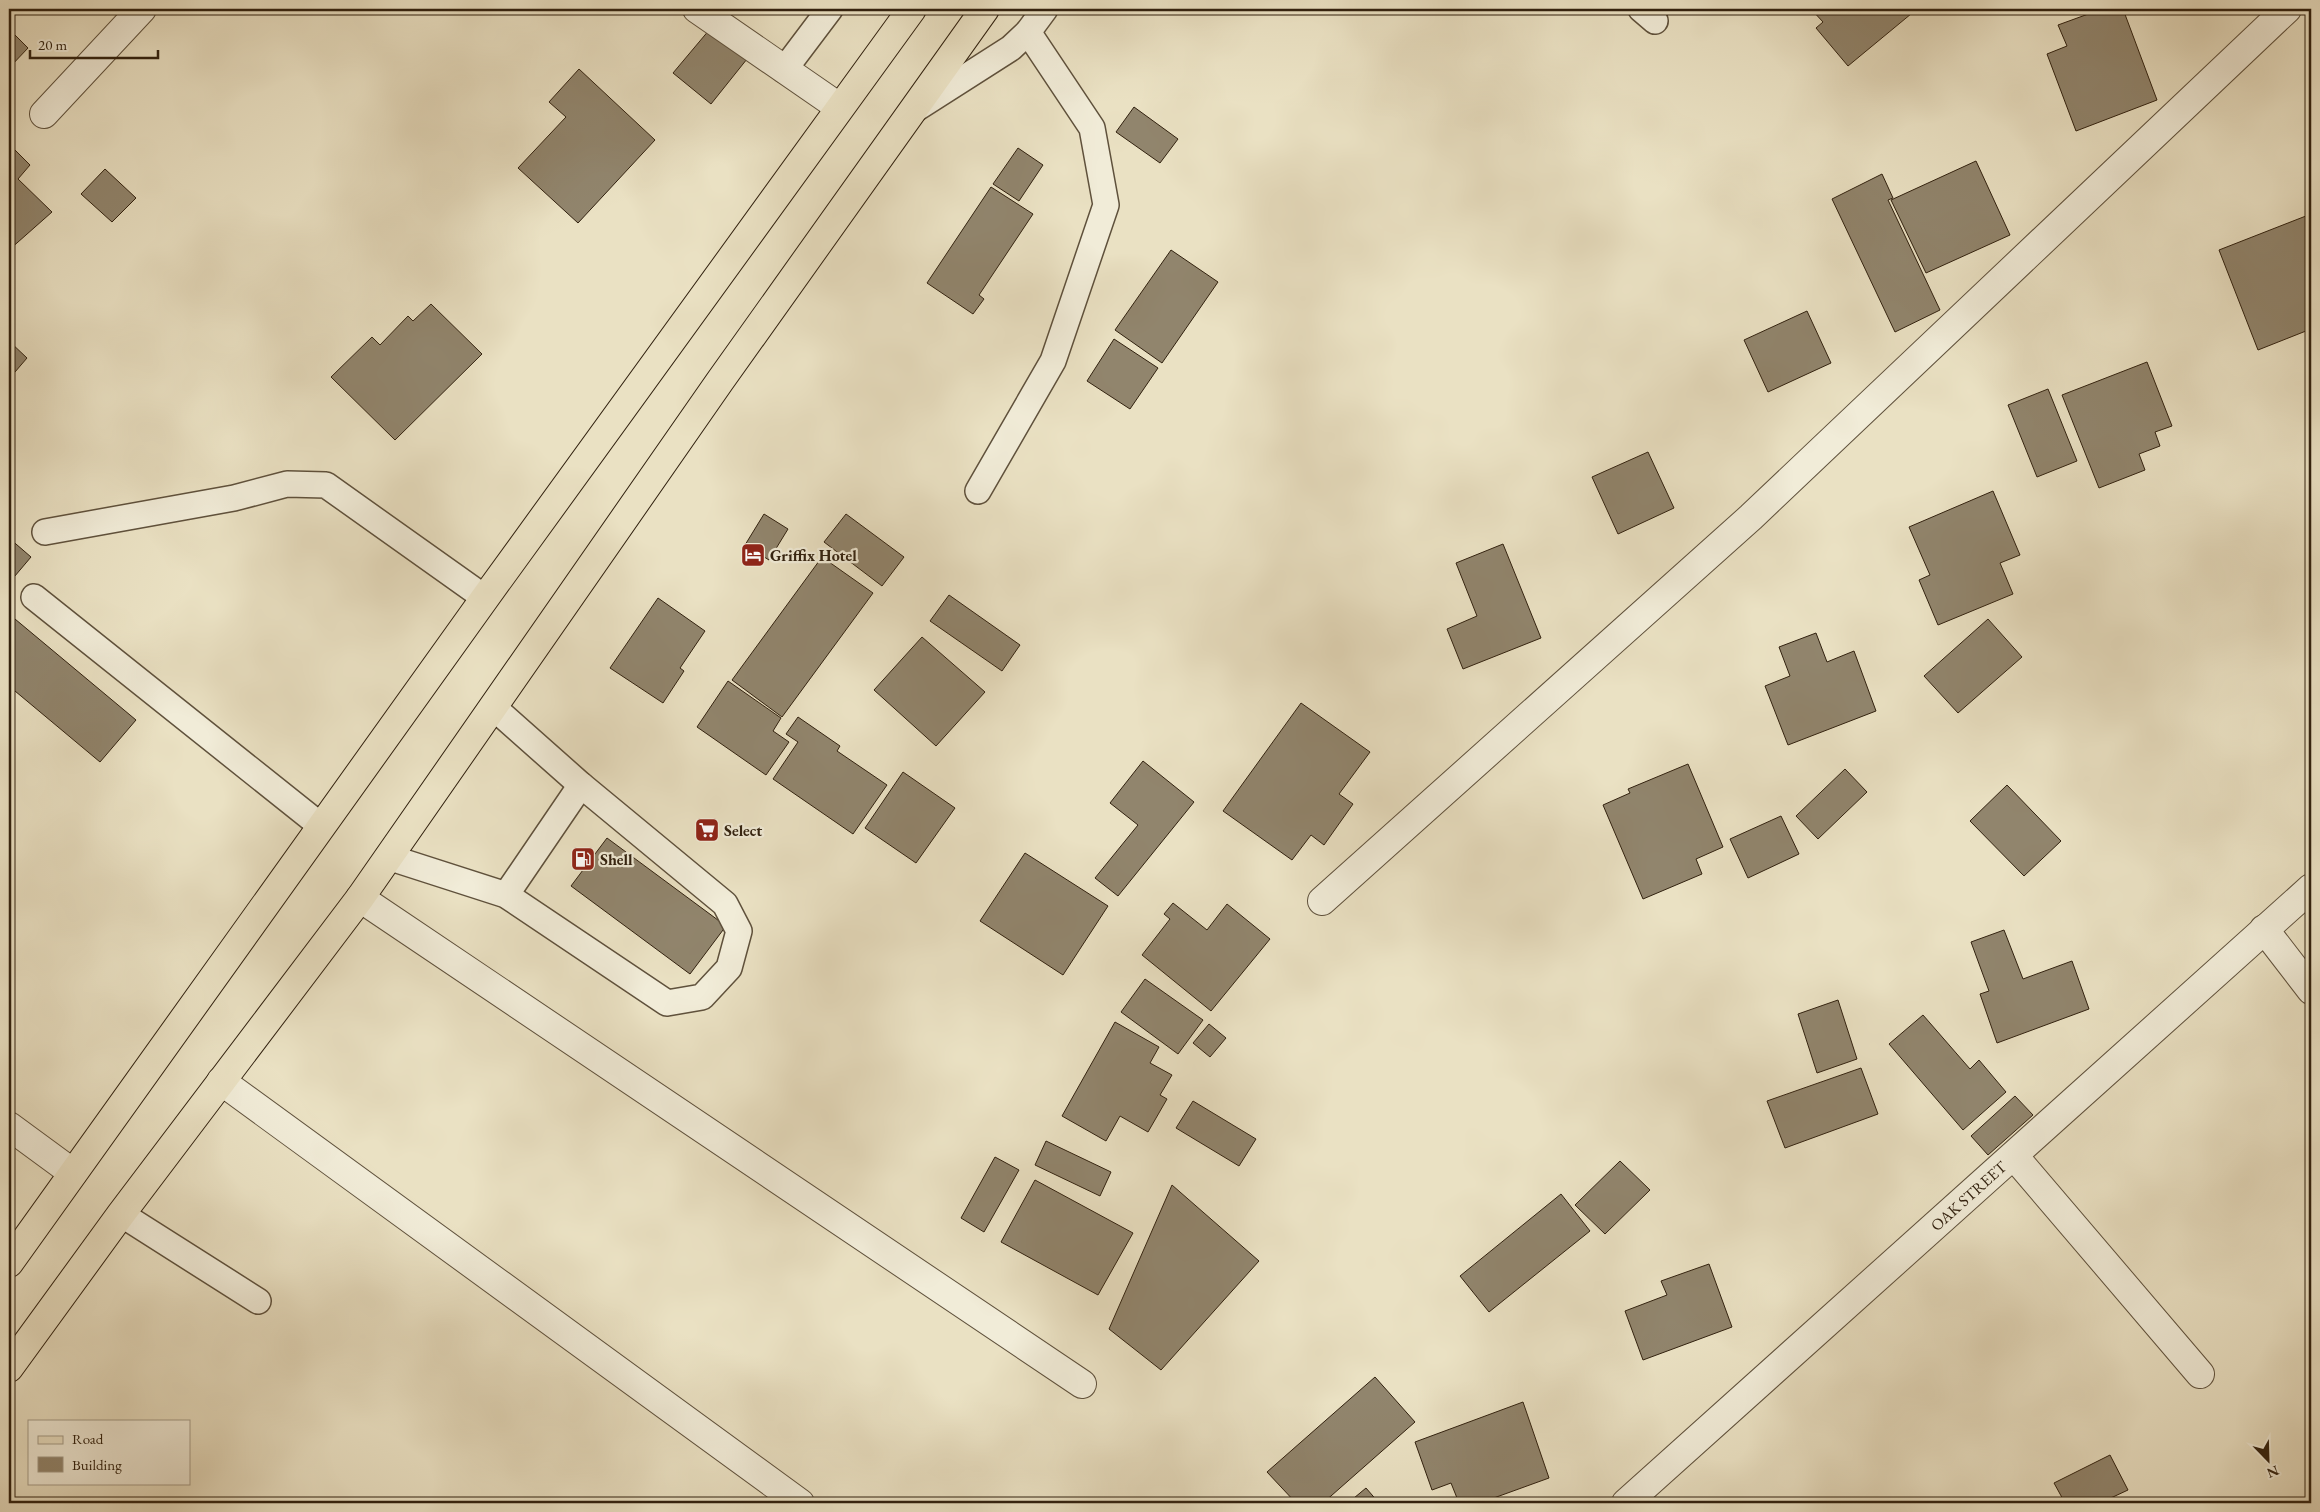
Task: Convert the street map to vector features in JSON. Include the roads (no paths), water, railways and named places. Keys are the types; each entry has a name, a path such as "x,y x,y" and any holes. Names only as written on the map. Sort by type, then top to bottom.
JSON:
{"main road":[{"path":"9,1262 912,9"},
{"path":"9,1368 121,1214 360,898 726,373 985,9"}],"street":[{"path":"44,114 142,9"},
{"path":"697,9 840,107"},
{"path":"1322,901 1751,517 2287,9"},
{"name":"OAK STREET","path":"1626,1503 2311,888"},
{"path":"360,898 1082,1384"},
{"path":"2264,930 2311,990"},
{"path":"222,1081 800,1503"},
{"path":"9,1126 73,1173"},
{"path":"2014,1156 2200,1374"}],"lane":[{"path":"784,70 830,9"},
{"path":"912,112 1011,48 1028,32 1045,9"},
{"path":"978,491 1053,361 1106,205 1092,128 1028,32"},
{"path":"45,532 234,498 288,484 326,485 486,598"},
{"path":"34,597 322,826"},
{"path":"388,858 506,895 668,1003 702,997 729,968 739,931 725,904 581,785 493,707"},
{"path":"506,895 581,785"},
{"path":"121,1214 258,1301"}],"place":[{"name":"Griffix Hotel","path":"753,555"},
{"name":"Select","path":"707,830"},
{"name":"Shell","path":"583,859"}]}
